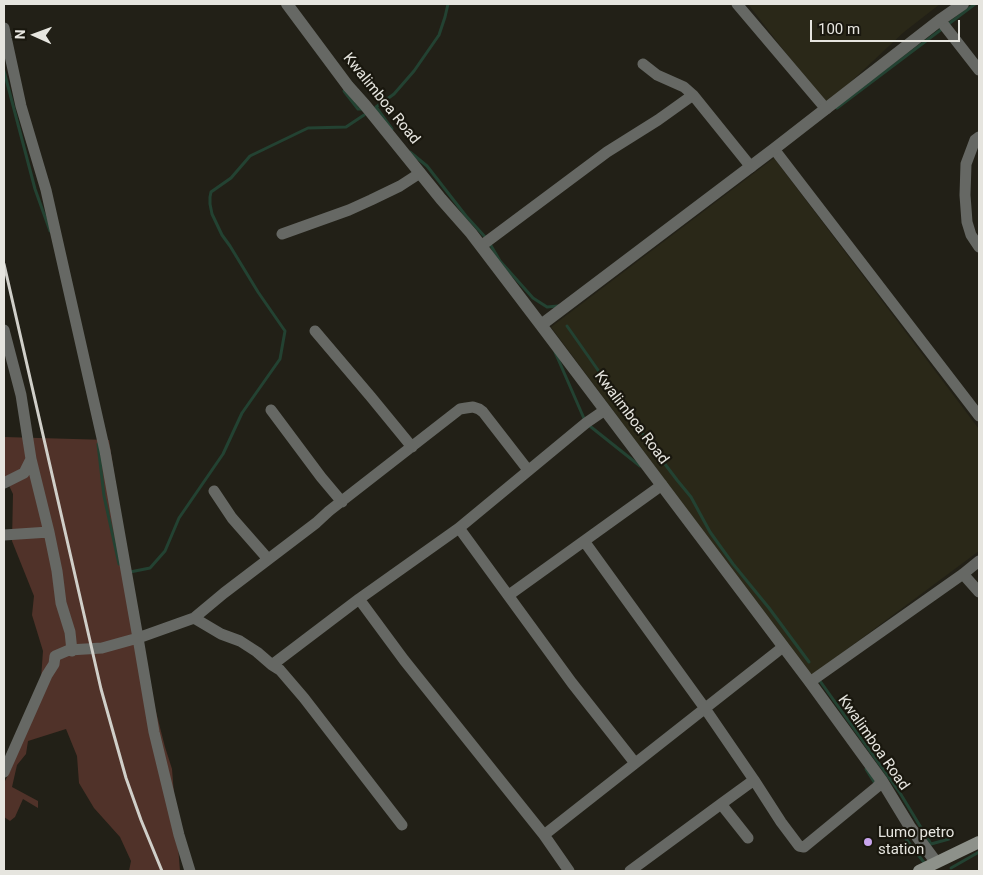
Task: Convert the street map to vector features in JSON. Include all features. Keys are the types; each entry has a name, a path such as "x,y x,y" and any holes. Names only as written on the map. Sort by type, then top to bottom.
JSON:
{"main road":[{"path":"919,871 938,867 979,842"}],"street":[{"name":"Kwalimboa Road","path":"287,4 348,86 366,105 481,246 738,585 882,781 910,827 938,867"},
{"path":"737,4 826,108"},
{"path":"541,325 963,4"},
{"path":"940,20 979,70"},
{"path":"4,28 21,106 46,190 105,451 154,732 179,835 190,871"},
{"path":"643,64 657,75 684,87 693,95 751,167"},
{"path":"481,246 607,152 658,120 693,95"},
{"path":"979,137 975,140 966,164 965,195 967,222 975,232 979,247"},
{"path":"774,149 979,416"},
{"path":"282,234 349,210 400,186 420,173"},
{"path":"4,330 21,396 31,459 49,532 61,603 70,632 72,651"},
{"path":"315,331 412,448"},
{"path":"4,772 54,664 55,656 65,651 102,648 138,638 194,618 460,409 473,407 483,412 528,470"},
{"path":"271,410 342,502"},
{"path":"272,665 359,599 459,528 586,423 605,410"},
{"path":"4,483 24,473 31,459"},
{"path":"509,595 662,485"},
{"path":"214,491 232,518 268,559"},
{"path":"459,528 572,683 635,763"},
{"path":"4,535 49,532"},
{"path":"584,541 704,708 799,846 803,848 878,787 882,781"},
{"path":"810,682 979,561"},
{"path":"963,574 979,592"},
{"path":"359,599 404,660 544,835 570,871"},
{"path":"194,618 221,634 240,641 280,670 402,825"},
{"path":"544,835 783,646"},
{"path":"630,871 754,780"},
{"path":"721,804 748,838"}],"shaded area":[{"path":"748,4 940,4 904,32 826,105"},
{"path":"774,158 979,429 979,551 811,676 551,327"},
{"path":"4,437 109,440 155,708 172,769 180,871 129,871 131,861 120,837 94,808 79,783 77,756 66,729 28,741 26,754 17,765 12,787 38,801 38,808 23,799 15,817 10,821 4,817 4,783 11,769 41,679 43,651 32,615 34,596 12,541 13,494 4,475"}],"waterway":[{"path":"392,129 376,107 394,94 414,71 439,35 448,4"},
{"path":"837,108 975,4"},
{"path":"4,71 35,189 50,231"},
{"path":"344,91 358,109 363,110"},
{"path":"130,572 150,568 165,551 179,518 223,454 242,413 280,359 285,331 222,235 212,214 210,204 211,192 231,178 250,156 308,128 346,127 364,115"},
{"path":"410,152 427,166 466,216 487,239"},
{"path":"490,244 500,261 533,298 547,307 558,306"},
{"path":"567,326 652,447 691,497 710,532 733,564 809,662"},
{"path":"555,352 586,423 640,466"},
{"path":"98,444 104,496 119,564"},
{"path":"820,681 900,793 931,844 949,839"},
{"path":"866,769 876,785"},
{"path":"906,839 926,865"},
{"path":"951,868 979,852"}],"railway":[{"path":"4,264 101,689 126,778 162,871"}],"place":[{"name":"Lumo petro station","path":"868,842"}]}
